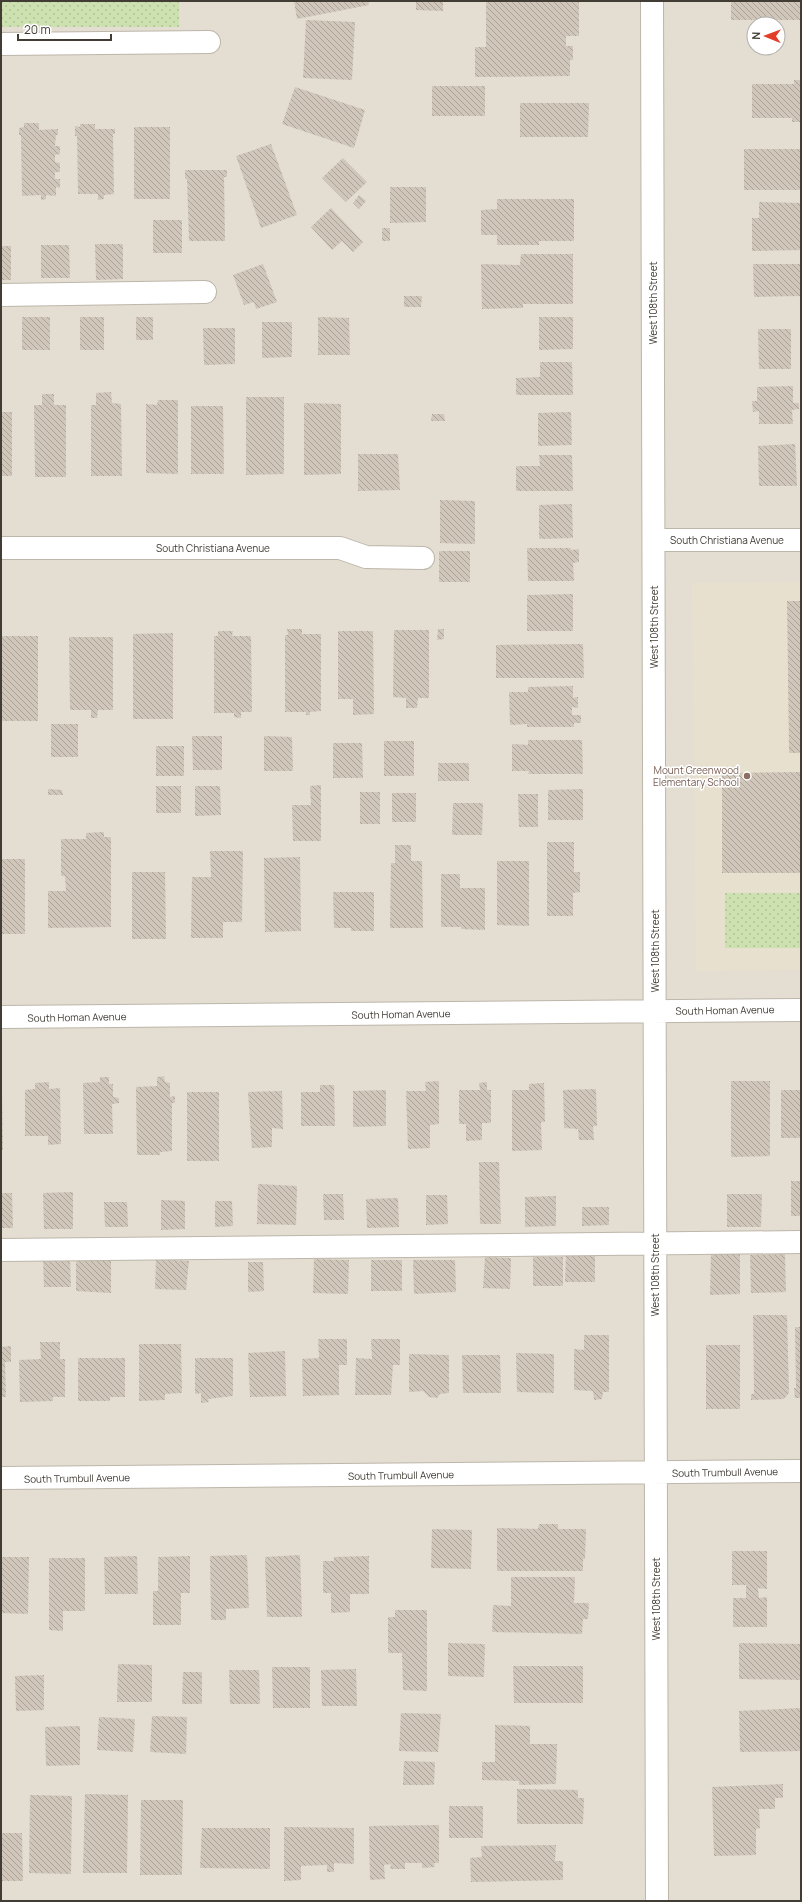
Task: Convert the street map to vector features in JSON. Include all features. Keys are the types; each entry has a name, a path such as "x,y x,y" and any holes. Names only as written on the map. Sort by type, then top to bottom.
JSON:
{"street":[{"name":"West 108th Street","path":"652,1 657,1901"},
{"path":"1,44 209,42"},
{"path":"1,295 205,292"},
{"name":"South Christiana Avenue","path":"654,540 801,540"},
{"name":"South Christiana Avenue","path":"1,548 340,548 366,557 423,558"},
{"name":"South Homan Avenue","path":"1,1017 801,1010"},
{"path":"1,1250 801,1242"},
{"name":"South Trumbull Avenue","path":"1,1478 801,1471"}],"shaded area":[{"path":"1,1 801,1 801,1901 1,1901"},
{"name":"Mount Greenwood Elementary School","path":"801,582 801,970 696,971 692,583"}],"green space":[{"path":"1,1 179,1 179,27 1,27"},
{"path":"725,893 801,893 801,948 725,948"}],"building":[{"path":"294,1 368,1 369,5 297,19"},
{"path":"416,1 443,1 443,11 416,10"},
{"path":"486,1 579,1 579,36 566,36 566,46 573,46 573,60 570,60 570,76 475,77 475,47 486,47"},
{"path":"731,1 801,1 801,20 786,20 786,16 746,16 746,20 731,20"},
{"path":"306,20 355,22 352,80 303,78"},
{"path":"794,80 801,80 801,122 792,122 792,118 752,118 752,84 794,84"},
{"path":"432,86 485,86 485,116 432,116"},
{"path":"295,87 365,110 354,148 282,124"},
{"path":"520,103 589,103 588,137 520,137"},
{"path":"24,123 39,123 39,130 58,129 55,146 60,146 60,154 55,155 55,162 60,163 60,172 55,172 55,179 60,179 60,188 56,187 56,196 46,195 46,199 41,200 41,195 22,196 21,135 19,135 19,128 24,127"},
{"path":"80,124 95,124 95,129 115,129 115,134 113,134 114,194 104,195 104,199 98,200 98,194 78,194 77,136 75,136 75,126 80,127"},
{"path":"134,127 170,127 170,199 134,199"},
{"path":"271,144 297,215 261,228 236,156"},
{"path":"744,149 801,149 801,190 744,190"},
{"path":"343,158 367,182 346,202 322,178"},
{"path":"185,170 227,170 227,177 224,177 225,241 189,241 187,179 185,179"},
{"path":"390,187 426,187 426,222 390,223"},
{"path":"359,195 366,201 359,209 353,203"},
{"path":"497,199 574,199 574,241 539,241 539,245 497,245 497,235 481,235 481,210 497,209"},
{"path":"759,202 801,203 801,250 752,251 752,218 759,218"},
{"path":"331,208 363,242 353,252 342,241 332,250 311,227"},
{"path":"153,220 182,220 182,253 153,253"},
{"path":"382,228 390,228 390,241 382,241"},
{"path":"95,244 123,244 123,279 96,280"},
{"path":"41,245 69,245 70,278 41,278"},
{"path":"1,246 11,246 11,280 1,280"},
{"path":"521,254 573,254 573,304 523,304 523,308 482,309 481,264 520,265"},
{"path":"263,264 277,302 256,309 254,302 244,305 233,275"},
{"path":"753,264 801,264 801,296 754,297"},
{"path":"404,296 422,296 421,307 404,307"},
{"path":"22,317 50,317 50,350 22,350"},
{"path":"80,317 104,317 104,350 80,350"},
{"path":"136,317 153,317 153,340 136,340"},
{"path":"318,317 349,318 350,355 318,355"},
{"path":"539,317 573,317 573,349 539,350"},
{"path":"262,322 292,322 292,357 262,358"},
{"path":"203,328 235,328 235,364 204,365"},
{"path":"758,329 791,329 791,369 759,369"},
{"path":"540,362 572,362 573,395 516,395 516,378 540,377"},
{"path":"793,386 793,403 799,403 799,409 792,410 793,424 759,424 759,411 753,412 752,401 757,401 757,387"},
{"path":"111,392 112,403 121,404 122,476 91,476 91,405 96,405 96,393"},
{"path":"42,394 54,394 54,405 66,405 66,477 35,477 34,405 42,405"},
{"path":"246,397 284,397 284,474 246,475"},
{"path":"158,400 178,400 178,474 146,473 146,404 157,405"},
{"path":"304,403 341,404 341,474 304,475"},
{"path":"191,406 223,406 224,474 191,474"},
{"path":"1,412 12,412 12,476 1,476"},
{"path":"571,412 572,445 538,446 538,413"},
{"path":"432,414 444,414 445,421 431,421"},
{"path":"795,444 797,486 759,486 758,446"},
{"path":"358,454 398,454 400,490 358,491"},
{"path":"539,455 572,455 573,491 516,491 516,466 540,466"},
{"path":"440,500 475,501 475,544 440,543"},
{"path":"572,504 573,538 539,539 539,505"},
{"path":"527,548 579,549 579,562 573,563 574,581 528,581"},
{"path":"439,551 470,551 470,582 439,582"},
{"path":"573,594 573,631 527,631 527,595"},
{"path":"787,601 801,601 801,753 789,753"},
{"path":"287,629 302,629 302,634 321,634 321,711 310,712 310,715 306,715 306,712 285,712 285,635 288,635"},
{"path":"438,629 444,629 444,639 437,640"},
{"path":"394,630 429,630 429,698 418,698 417,708 406,708 406,698 393,697"},
{"path":"218,631 233,631 232,636 251,636 252,712 241,712 241,718 234,717 234,713 214,713 214,636 218,636"},
{"path":"338,631 373,631 374,714 353,715 353,699 338,699"},
{"path":"173,633 173,719 133,719 133,634"},
{"path":"1,636 38,636 38,721 1,721"},
{"path":"69,637 113,637 113,710 98,710 97,718 91,718 91,710 70,710"},
{"path":"583,644 584,678 496,678 496,645"},
{"path":"573,686 573,698 578,697 578,708 572,707 572,715 581,715 581,723 574,723 574,727 527,727 527,724 510,725 509,692 528,692 528,687"},
{"path":"51,724 78,724 78,757 51,757"},
{"path":"192,736 222,736 222,770 193,770"},
{"path":"264,736 292,737 293,771 264,771"},
{"path":"528,740 582,740 583,774 528,774 529,771 512,771 512,744 528,745"},
{"path":"384,741 414,741 414,776 384,776"},
{"path":"333,743 362,743 363,778 333,778"},
{"path":"156,746 184,746 184,776 156,776"},
{"path":"438,763 469,763 469,781 438,781"},
{"path":"801,772 801,873 722,873 722,773"},
{"path":"321,785 321,841 293,841 292,805 311,805 310,786"},
{"path":"156,786 181,786 181,813 156,813"},
{"path":"195,786 220,786 221,815 195,816"},
{"path":"48,789 62,790 63,795 48,795"},
{"path":"583,789 583,820 548,820 548,790"},
{"path":"360,792 380,792 380,824 360,824"},
{"path":"392,793 416,793 416,822 392,822"},
{"path":"518,794 538,794 538,827 519,827"},
{"path":"453,803 483,803 482,835 452,835"},
{"path":"104,832 104,837 111,837 111,927 48,928 48,891 66,891 65,876 61,876 61,839 86,839 86,833"},
{"path":"547,842 574,842 574,872 580,872 580,892 573,893 573,916 547,916"},
{"path":"395,845 411,845 411,861 422,861 423,928 390,928 391,863 395,863"},
{"path":"210,851 243,851 242,922 223,922 223,938 191,938 192,877 211,877"},
{"path":"300,857 301,931 265,932 264,858"},
{"path":"1,859 25,859 25,934 1,934"},
{"path":"497,861 529,861 529,926 497,925"},
{"path":"132,872 165,872 166,939 132,939"},
{"path":"441,874 460,874 460,888 485,888 485,930 461,929 461,927 441,927"},
{"path":"333,892 374,892 374,931 351,931 351,928 334,928"},
{"path":"164,1076 165,1082 170,1083 170,1097 175,1096 175,1103 172,1103 172,1151 160,1152 160,1155 137,1155 136,1087 157,1086 157,1077"},
{"path":"100,1077 109,1077 109,1084 113,1084 113,1097 119,1098 119,1103 112,1104 113,1134 84,1134 83,1083 100,1082"},
{"path":"439,1081 439,1124 430,1125 430,1148 408,1149 406,1091 426,1091 425,1082"},
{"path":"731,1081 770,1081 770,1156 731,1157"},
{"path":"49,1082 49,1089 60,1088 61,1144 48,1145 48,1136 25,1136 25,1090 35,1089 35,1083"},
{"path":"487,1082 487,1090 491,1090 491,1123 482,1123 482,1140 466,1141 466,1124 459,1124 459,1090 480,1090 479,1083"},
{"path":"544,1083 545,1122 541,1122 542,1150 512,1151 512,1090 529,1090 529,1084"},
{"path":"320,1085 334,1085 335,1126 301,1126 301,1092 320,1092"},
{"path":"596,1089 597,1126 593,1126 594,1140 579,1140 578,1129 564,1128 563,1090"},
{"path":"2,1090 3,1150 1,1150"},
{"path":"386,1090 386,1126 353,1127 353,1091"},
{"path":"781,1090 801,1090 801,1138 781,1138"},
{"path":"282,1091 283,1129 272,1128 272,1147 252,1148 248,1092"},
{"path":"187,1092 219,1092 219,1161 187,1161"},
{"path":"479,1162 499,1162 501,1224 480,1224"},
{"path":"791,1181 801,1181 801,1216 791,1216"},
{"path":"258,1184 297,1186 296,1225 257,1224"},
{"path":"73,1192 73,1229 44,1229 43,1193"},
{"path":"1,1193 12,1193 13,1228 1,1228"},
{"path":"323,1194 343,1194 344,1220 324,1220"},
{"path":"727,1194 762,1194 761,1227 727,1227"},
{"path":"426,1195 447,1195 448,1224 426,1225"},
{"path":"556,1196 556,1226 525,1227 525,1197"},
{"path":"398,1198 399,1227 367,1228 366,1199"},
{"path":"161,1200 185,1201 185,1229 161,1230"},
{"path":"215,1201 232,1201 233,1226 215,1227"},
{"path":"104,1202 127,1202 128,1227 105,1227"},
{"path":"582,1207 609,1207 609,1225 582,1226"},
{"path":"711,1251 740,1252 740,1294 710,1295"},
{"path":"566,1254 595,1254 595,1282 565,1282"},
{"path":"785,1254 786,1292 751,1293 750,1255"},
{"path":"485,1257 511,1258 510,1289 483,1288"},
{"path":"533,1257 563,1257 563,1286 533,1286"},
{"path":"76,1258 111,1258 111,1293 76,1291"},
{"path":"70,1259 71,1287 44,1287 43,1260"},
{"path":"156,1259 189,1261 186,1290 155,1289"},
{"path":"314,1259 349,1260 348,1294 313,1293"},
{"path":"371,1260 402,1260 402,1291 371,1291"},
{"path":"413,1260 455,1260 456,1292 414,1294"},
{"path":"248,1262 263,1262 264,1291 248,1292"},
{"path":"753,1315 787,1315 789,1393 784,1399 751,1400 751,1394 754,1394"},
{"path":"795,1327 801,1327 801,1398 795,1398 794,1388 796,1388"},
{"path":"584,1335 609,1335 609,1392 603,1392 602,1399 594,1400 593,1391 574,1390 574,1349 584,1350"},
{"path":"318,1339 347,1339 347,1365 339,1365 339,1395 303,1396 302,1359 319,1358"},
{"path":"371,1339 400,1339 400,1365 393,1365 391,1395 355,1395 356,1358 372,1359"},
{"path":"40,1342 60,1342 60,1359 65,1359 65,1397 53,1397 53,1401 20,1402 19,1360 41,1359"},
{"path":"139,1344 181,1344 182,1393 165,1394 165,1400 139,1401"},
{"path":"706,1345 740,1345 740,1409 706,1409"},
{"path":"11,1346 11,1362 5,1362 6,1397 1,1397 1,1347"},
{"path":"285,1351 286,1396 250,1397 248,1353"},
{"path":"516,1353 554,1354 554,1393 517,1392"},
{"path":"409,1354 449,1355 449,1393 440,1394 437,1398 429,1397 423,1391 409,1392"},
{"path":"462,1355 500,1355 501,1393 463,1393"},
{"path":"78,1358 125,1358 125,1397 110,1397 110,1401 78,1401"},
{"path":"195,1358 233,1358 233,1396 208,1399 209,1402 201,1403 201,1393 195,1394"},
{"path":"539,1524 558,1524 558,1529 586,1529 583,1571 497,1571 497,1528 538,1529"},
{"path":"432,1529 472,1530 471,1569 431,1568"},
{"path":"732,1551 767,1551 767,1589 758,1588 759,1598 767,1597 767,1627 733,1627 733,1598 746,1598 746,1585 732,1585"},
{"path":"247,1555 249,1608 226,1609 226,1620 211,1620 210,1556"},
{"path":"300,1555 302,1617 267,1617 265,1557"},
{"path":"137,1556 138,1594 105,1594 104,1557"},
{"path":"190,1556 190,1593 181,1593 181,1625 153,1625 153,1591 158,1591 158,1557"},
{"path":"369,1556 369,1594 350,1594 350,1612 331,1613 331,1593 323,1593 323,1561 334,1561 334,1557"},
{"path":"1,1557 29,1557 28,1614 1,1613"},
{"path":"49,1558 85,1558 85,1611 63,1611 63,1631 49,1630"},
{"path":"511,1577 575,1577 574,1603 589,1603 588,1619 583,1619 582,1634 492,1632 493,1605 511,1606"},
{"path":"395,1610 427,1610 427,1691 403,1690 402,1653 388,1653 388,1617 395,1617"},
{"path":"448,1643 485,1644 484,1677 448,1676"},
{"path":"739,1643 801,1644 801,1680 739,1679"},
{"path":"118,1664 152,1665 152,1702 117,1702"},
{"path":"513,1666 583,1666 583,1703 514,1703"},
{"path":"272,1667 310,1667 310,1708 273,1708"},
{"path":"356,1669 357,1706 322,1706 321,1670"},
{"path":"229,1670 259,1670 260,1704 230,1704"},
{"path":"183,1672 202,1672 202,1704 182,1704"},
{"path":"44,1675 44,1710 16,1711 15,1676"},
{"path":"801,1708 801,1751 740,1752 739,1711"},
{"path":"401,1713 441,1714 438,1752 399,1751"},
{"path":"152,1716 187,1717 186,1754 150,1752"},
{"path":"99,1717 135,1719 133,1752 97,1750"},
{"path":"495,1725 530,1726 530,1744 557,1744 556,1784 519,1785 519,1781 482,1780 482,1762 495,1762"},
{"path":"80,1726 80,1765 46,1766 45,1727"},
{"path":"404,1761 435,1762 434,1785 403,1785"},
{"path":"783,1784 783,1798 775,1798 775,1809 759,1809 760,1828 756,1829 756,1855 714,1856 712,1787"},
{"path":"517,1789 578,1790 578,1798 584,1798 583,1824 517,1824"},
{"path":"85,1794 128,1795 127,1873 83,1873"},
{"path":"30,1795 72,1796 71,1874 29,1873"},
{"path":"141,1800 183,1800 182,1875 140,1875"},
{"path":"449,1806 483,1806 483,1838 449,1838"},
{"path":"439,1825 439,1863 434,1863 435,1867 422,1868 422,1863 405,1863 405,1869 390,1869 391,1864 384,1865 385,1879 370,1880 369,1826"},
{"path":"284,1827 354,1828 354,1864 334,1863 334,1872 327,1872 327,1865 301,1866 301,1880 284,1881"},
{"path":"202,1828 270,1828 270,1869 200,1868"},
{"path":"1,1833 22,1833 23,1881 1,1881"},
{"path":"556,1845 555,1861 563,1861 563,1880 471,1882 470,1858 482,1857 481,1846"}],"place":[{"name":"Mount Greenwood Elementary School","path":"747,776"}]}
